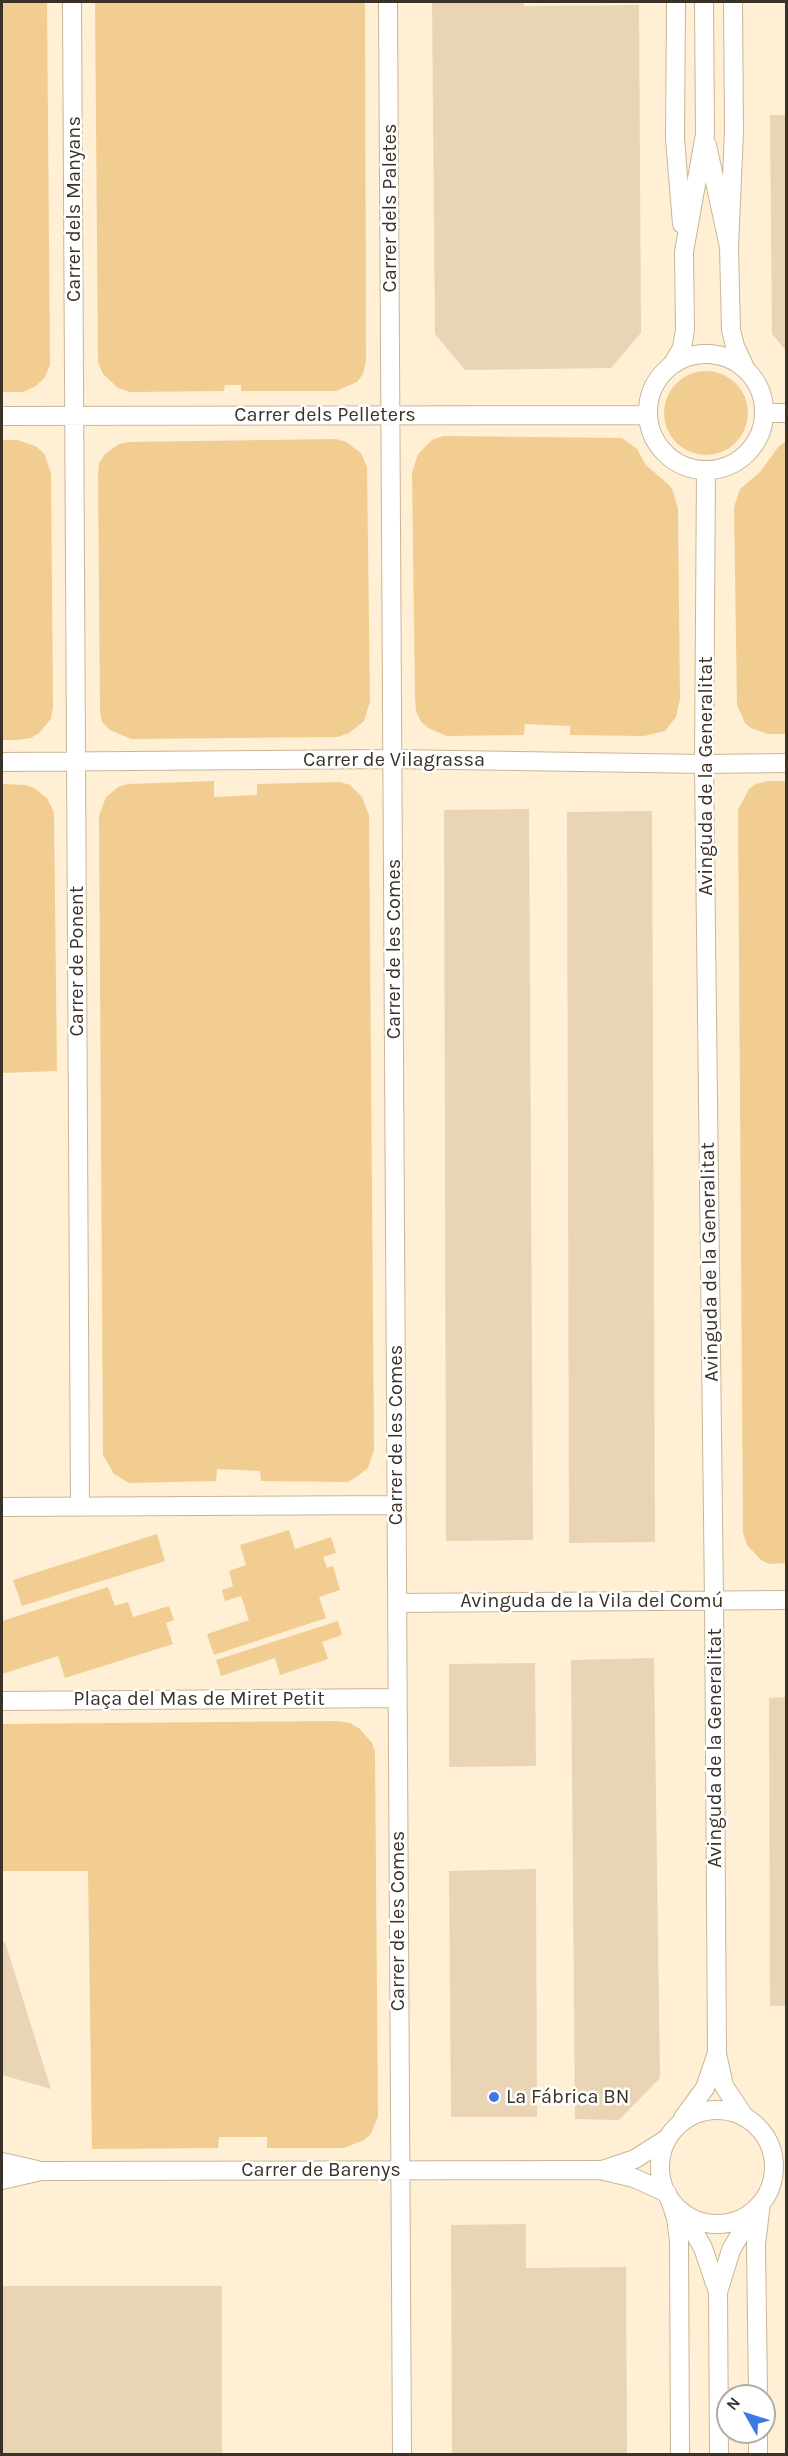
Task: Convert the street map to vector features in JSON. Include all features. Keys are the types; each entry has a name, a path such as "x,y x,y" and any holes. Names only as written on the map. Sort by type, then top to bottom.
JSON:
{"street":[{"name":"Carrer dels Manyans","path":"72,2 75,416"},
{"name":"Carrer dels Paletes","path":"388,2 392,414"},
{"path":"675,2 675,139 684,252 686,330 682,348 672,365 659,379 651,396 648,415 652,432 660,448 673,460 689,468 706,470 724,467 740,459 753,447 761,430 764,413 762,397 735,346 731,330 729,247 734,132 733,2"},
{"path":"684,252 705,134 704,2"},
{"path":"705,134 729,247"},
{"path":"672,365 690,356 710,354 729,358 746,369"},
{"path":"764,413 786,413"},
{"name":"Carrer de les Comes","path":"392,414 402,2454"},
{"name":"Carrer dels Pelleters","path":"2,416 648,415"},
{"name":"Carrer de Ponent","path":"75,416 80,1507"},
{"name":"Avinguda de la Generalitat","path":"706,470 704,764 717,2054 724,2086 744,2116"},
{"name":"Carrer de Vilagrassa","path":"2,762 393,759 704,764 786,763"},
{"path":"2,1507 396,1505"},
{"name":"Avinguda de la Vila del Comú","path":"398,1603 786,1600"},
{"name":"Plaça del Mas de Miret Petit","path":"2,1701 397,1698"},
{"name":"Avinguda de la Generalitat","path":"670,2134 705,2088 717,2054"},
{"path":"680,2454 679,2241 676,2218 662,2181 660,2163 664,2146 670,2134 687,2117 706,2110 726,2110 744,2116 786,2153"},
{"path":"719,2454 718,2292 731,2250 741,2228 761,2202 773,2178 774,2161 769,2143 760,2128"},
{"name":"Carrer de Barenys","path":"600,2170 635,2159 670,2134"},
{"name":"Carrer de Barenys","path":"2,2162 41,2171"},
{"name":"Carrer de Barenys","path":"2,2180 41,2171 600,2170 634,2178 668,2195"},
{"path":"684,2214 701,2222 720,2224 738,2219 786,2180"},
{"path":"668,2195 684,2214 703,2248 718,2292"},
{"path":"758,2384 756,2244 761,2202"}],"shaded area":[{"path":"2,2 47,2 50,365 45,377 36,386 23,392 2,392"},
{"path":"95,2 365,2 366,361 363,374 357,382 336,391 241,391 241,385 225,385 224,391 130,392 118,388 103,374 98,362"},
{"path":"698,371 714,371 730,378 741,389 748,405 745,429 736,443 714,455 698,455 682,448 671,437 664,421 664,405 671,389 682,378"},
{"path":"443,436 622,438 637,449 646,465 669,485 678,509 680,699 676,717 665,731 644,736 570,735 570,726 525,724 524,735 447,736 428,728 421,722 416,711 415,698 412,473 418,454 432,440"},
{"path":"336,439 346,442 361,453 367,467 370,702 364,721 349,733 338,737 131,739 110,730 102,722 100,710 98,473 99,463 105,454 119,444 129,442"},
{"path":"2,440 18,440 37,447 45,455 51,474 53,707 51,719 39,733 31,738 17,740 2,740"},
{"path":"786,441 786,734 768,734 751,728 745,723 737,705 734,507 740,489 760,472 779,446"},
{"path":"214,781 214,797 257,795 257,784 340,782 350,785 362,797 369,815 374,1450 368,1468 347,1482 261,1481 260,1471 217,1469 216,1481 129,1483 114,1474 103,1455 99,816 106,797 118,787 128,784"},
{"path":"786,781 786,1563 769,1564 761,1560 747,1545 743,1533 738,810 749,789 756,784"},
{"path":"2,784 26,785 34,788 47,798 54,812 57,1071 2,1073"},
{"path":"289,1530 295,1549 331,1537 336,1553 323,1557 327,1568 333,1566 340,1590 319,1597 326,1618 214,1655 207,1634 249,1620 241,1596 225,1601 222,1590 233,1586 229,1571 246,1565 240,1545"},
{"path":"157,1534 165,1561 22,1606 13,1580"},
{"path":"108,1587 115,1606 128,1602 133,1617 169,1606 174,1620 166,1623 173,1644 65,1678 58,1656 2,1674 2,1621"},
{"path":"338,1621 342,1635 322,1642 328,1659 280,1675 275,1658 221,1676 216,1660"},
{"path":"335,1721 350,1723 360,1729 372,1743 375,1752 378,2116 371,2134 364,2140 344,2148 267,2148 267,2137 219,2137 218,2148 92,2149 88,1871 2,1871 2,1724"}],"building":[{"path":"432,2 524,2 524,6 639,5 641,333 611,368 465,370 435,334"},
{"path":"770,115 786,115 786,351 772,334"},
{"path":"529,809 533,1540 446,1541 444,810"},
{"path":"652,811 655,1542 569,1543 567,812"},
{"path":"654,1658 660,2078 619,2120 575,2119 571,1660"},
{"path":"535,1663 536,1766 449,1767 449,1664"},
{"path":"786,1697 786,2006 770,2006 769,1698"},
{"path":"536,1869 537,2117 451,2117 449,1871"},
{"path":"2,1942 5,1942 51,2089 2,2075"},
{"path":"526,2224 526,2268 626,2267 627,2454 452,2454 451,2225"},
{"path":"2,2286 222,2286 222,2454 2,2454"}],"place":[{"name":"La Fábrica BN","path":"494,2097"}]}
